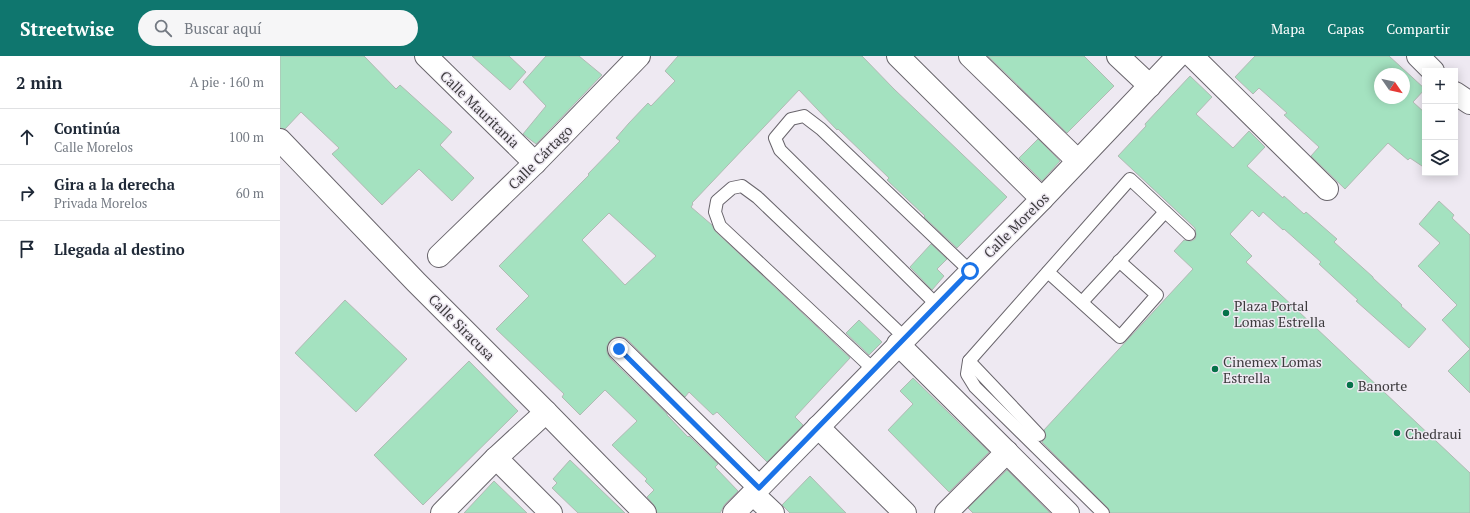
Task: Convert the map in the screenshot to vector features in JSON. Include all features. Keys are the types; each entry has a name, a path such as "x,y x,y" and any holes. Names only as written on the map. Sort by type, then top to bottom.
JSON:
{"street":[{"name":"Calle Mauritania","path":"426,56 535,163"},
{"name":"Calle Cártago","path":"439,256 535,163 639,56"},
{"path":"898,56 1042,199"},
{"path":"970,56 1078,160"},
{"path":"1118,56 1150,86"},
{"name":"Calle Morelos","path":"734,513 1042,199 1178,56"},
{"path":"1192,56 1327,189"},
{"path":"1418,56 1430,68"},
{"path":"1458,95 1470,103"},
{"name":"Calle Siracusa","path":"280,140 416,282 645,513"},
{"path":"902,341 1007,452 1068,513"},
{"path":"619,349 756,491 772,513"},
{"path":"442,513 496,458 546,412"},
{"path":"818,427 905,513"},
{"path":"946,513 1007,452"},
{"path":"496,458 551,513"}],"lane":[{"path":"937,305 780,150 775,138 791,120 804,116 821,128 970,271"},
{"path":"1103,513 975,387 967,374 970,361 1130,179 1189,234"},
{"path":"874,370 720,226 715,212 717,201 732,188 742,186 757,197 902,341"},
{"path":"1082,302 1165,212"},
{"path":"1048,272 1120,337 1157,295 1119,261"},
{"path":"970,361 1039,435"}],"building":[{"path":"280,56 364,56 396,89 400,85 452,132 440,145 474,178 452,201 419,169 382,205 332,154 339,148 301,112 285,129 280,128"},
{"path":"472,56 509,56 526,72 510,90"},
{"path":"546,56 579,56 602,75 536,144 523,134 546,106 523,82"},
{"path":"678,56 862,56 894,89 1007,197 957,248 887,180 889,178 838,129 837,130 799,90 692,203 693,204 691,207 712,225 715,231 850,358 795,417 803,425 767,462 717,412 713,415 689,392 685,397 628,340 623,337 616,337 610,341 607,346 607,352 610,358 667,414 688,437 689,436 718,464 715,467 738,491 725,504 720,513 657,513 654,505 647,497 654,490 645,481 647,479 612,445 637,421 605,390 580,415 562,397 564,394 496,329 529,296 499,266 589,175 588,174 620,141 616,138 648,103 651,106 675,81 665,71","holes":["609,213 656,256 625,285 582,240"]},
{"path":"988,56 1084,56 1114,86 1067,133"},
{"path":"1255,56 1389,56 1402,68 1374,68 1374,104 1410,104 1410,75 1422,86 1422,92 1413,102 1422,110 1422,166 1410,158 1408,160 1388,143 1345,189 1311,156 1319,147 1284,115 1287,113 1259,88 1253,94 1235,77"},
{"name":"Plaza Portal Lomas Estrella","path":"1190,76 1212,97 1196,114 1233,148 1249,131 1265,147 1247,166 1283,198 1284,196 1304,214 1306,212 1337,239 1334,242 1373,277 1426,329 1409,348 1356,301 1358,300 1319,264 1321,262 1263,212 1259,217 1252,210 1230,234 1252,256 1246,262 1470,473 1470,513 1110,513 1108,508 1042,442 1046,437 1044,430 1193,269 1174,251 1184,240 1191,241 1195,239 1195,228 1118,156 1146,126 1145,124"},
{"path":"1038,139 1060,161 1042,181 1019,158"},
{"path":"1439,201 1454,215 1452,218 1470,235 1470,349 1442,320 1457,305 1418,266 1440,243 1419,224"},
{"path":"931,244 947,259 937,269 944,276 932,290 910,267"},
{"path":"345,300 407,359 356,412 295,353"},
{"path":"859,320 882,342 869,355 846,333"},
{"path":"1470,349 1470,393 1448,371"},
{"path":"469,361 518,411 423,505 374,455"},
{"path":"913,378 989,452 949,492 888,430 913,404 900,391"},
{"path":"570,460 625,513 578,513 552,488 557,483 553,479"},
{"path":"1007,470 1050,513 973,513 968,508"},
{"path":"810,476 846,513 790,513 782,505"},
{"path":"494,481 527,513 464,513"}],"place":[{"name":"Plaza Portal Lomas Estrella","path":"1226,313"},
{"name":"Cinemex Lomas Estrella","path":"1215,369"},
{"name":"Banorte","path":"1350,385"},
{"name":"Chedraui","path":"1397,433"}],"route":[{"path":"619,349 759,488 970,271"}]}
